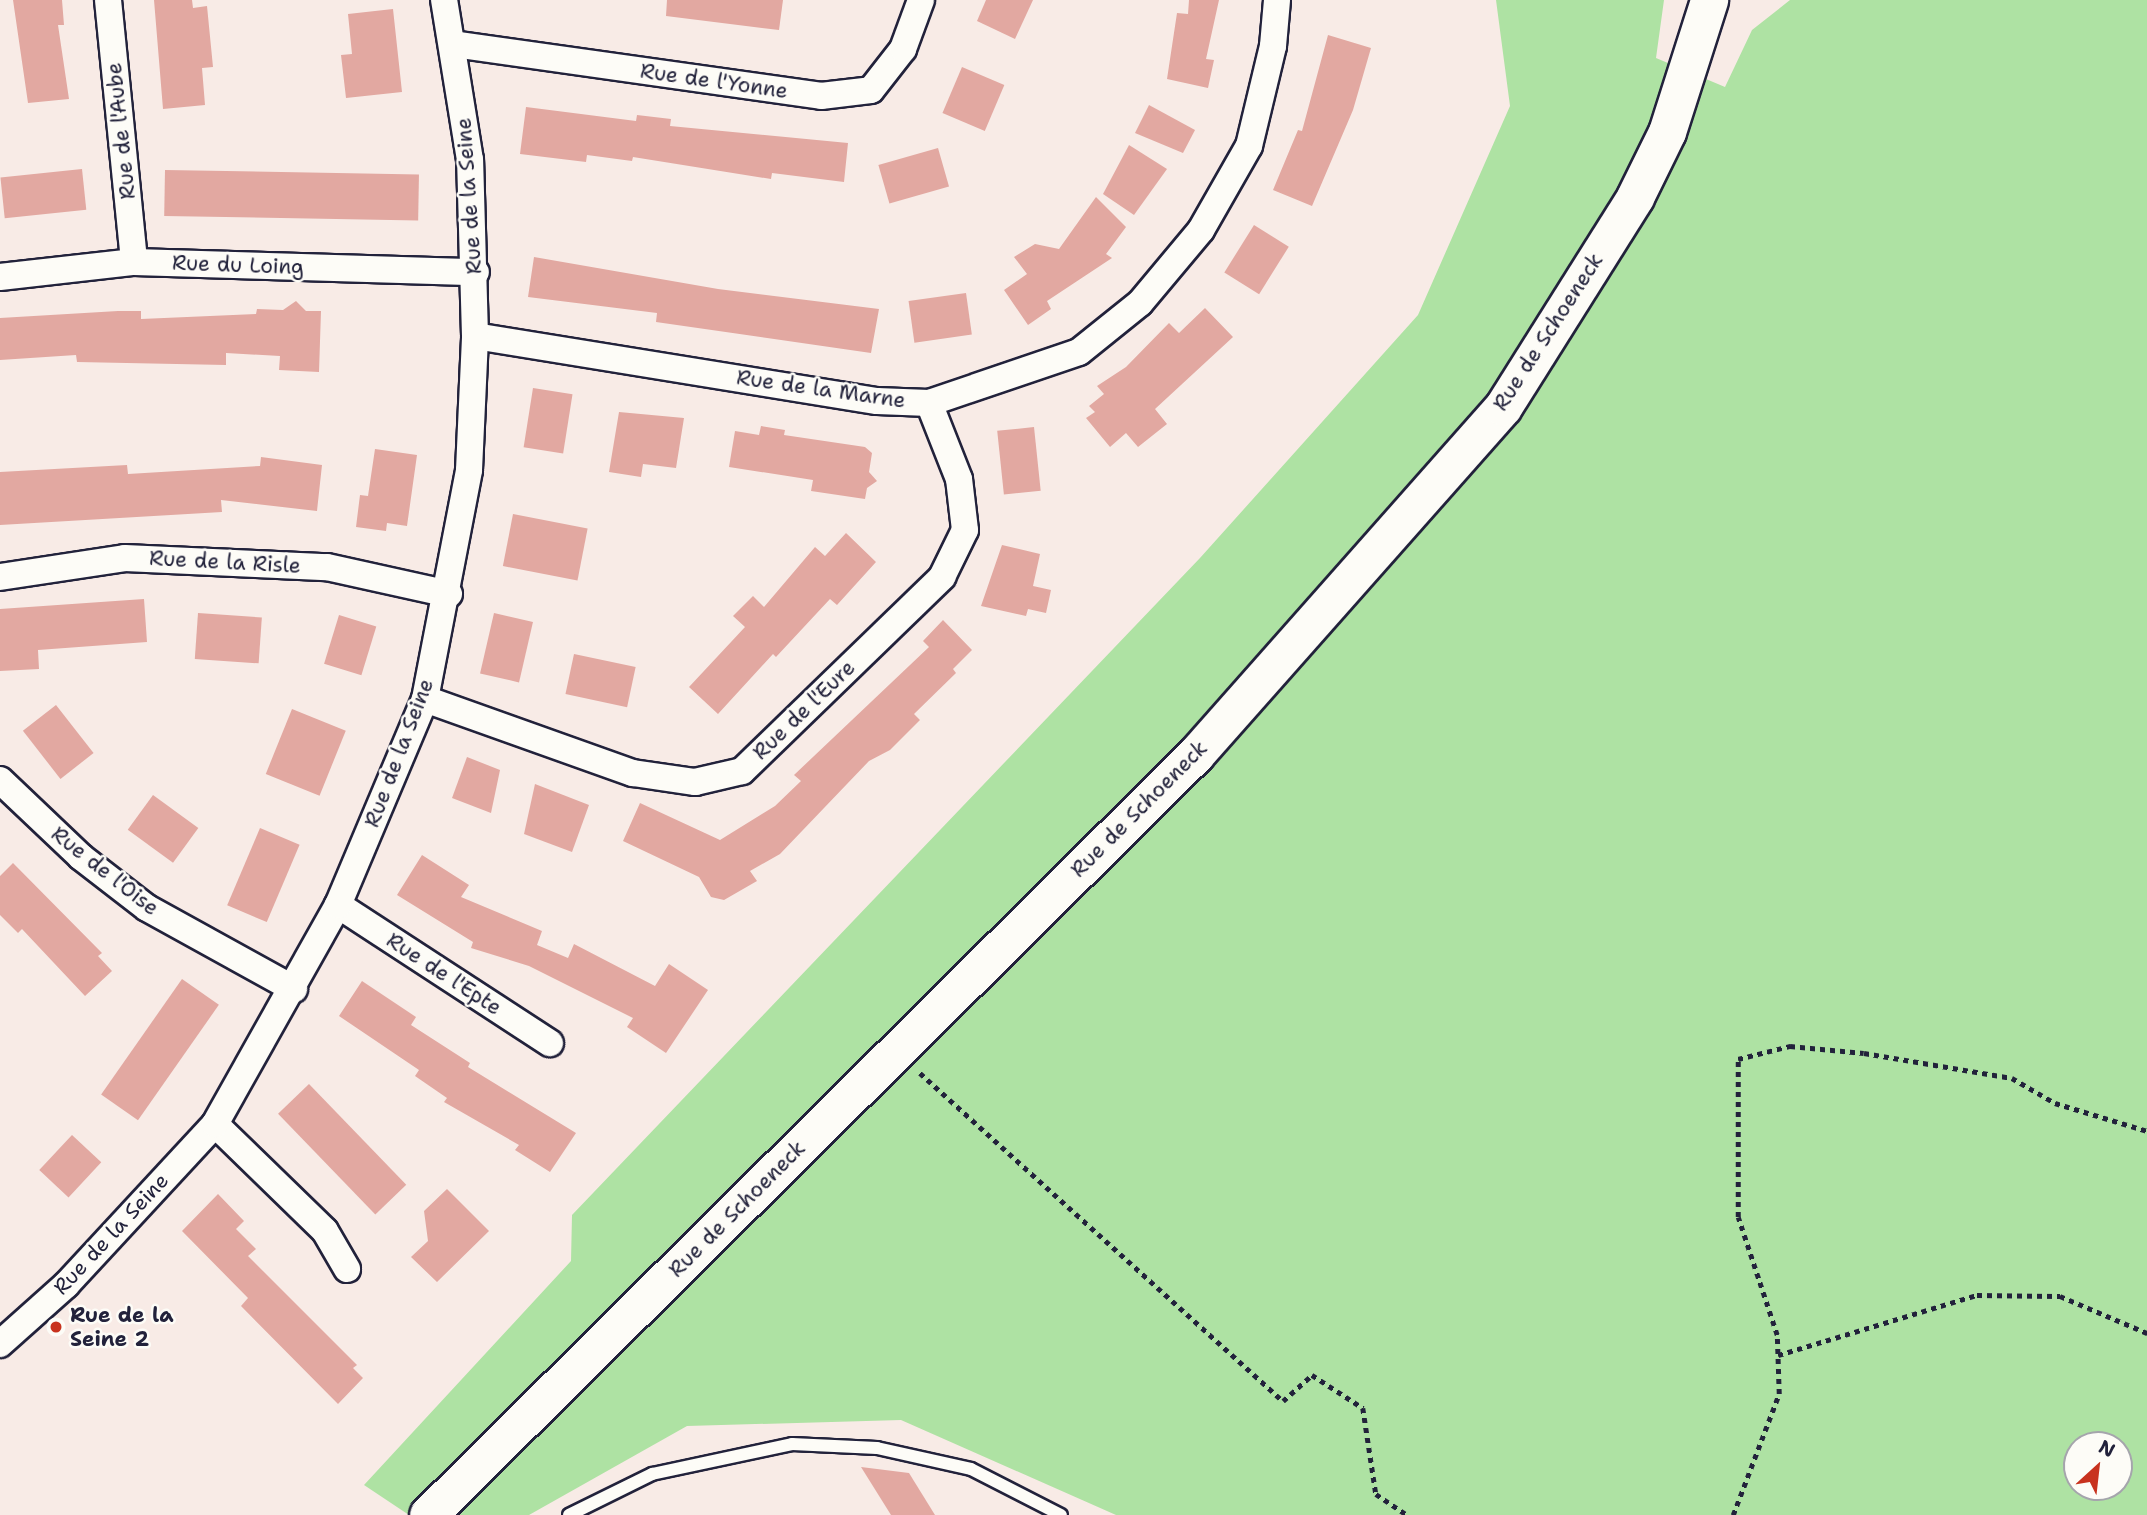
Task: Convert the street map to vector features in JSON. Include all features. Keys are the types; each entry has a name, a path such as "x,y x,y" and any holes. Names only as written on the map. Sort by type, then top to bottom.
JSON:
{"main road":[{"name":"Rue de Schoeneck","path":"428,1515 1196,754 1503,407 1640,186 1667,132 1709,0"}],"street":[{"name":"Rue de l'Aube","path":"108,0 134,262"},
{"name":"Rue de la Seine","path":"0,1344 66,1284 215,1124 294,989 338,905 425,699 449,594 469,470 475,335 476,272 470,160 444,0"},
{"name":"Rue de l'Yonne","path":"453,44 821,96 871,90 903,49 921,0"},
{"name":"Rue de la Marne","path":"475,335 877,401 929,403 1079,352 1140,303 1201,230 1249,146 1273,46 1277,0"},
{"name":"Rue du Loing","path":"0,277 134,262 476,272"},
{"name":"Rue de l'Eure","path":"425,699 633,773 695,782 742,771 942,577 965,530 958,480 929,403"},
{"name":"Rue de la Risle","path":"0,577 125,558 327,567 449,594"},
{"name":"Rue de l'Oise","path":"0,780 72,848 147,908 294,989"},
{"name":"Rue de l'Epte","path":"338,905 550,1043"},
{"path":"215,1124 325,1231 347,1269"}],"lane":[{"path":"569,1515 652,1474 792,1444 877,1448 971,1469 1061,1515"}],"path":[{"path":"1733,1515 1779,1394 1777,1335 1738,1217 1738,1059 1790,1046 1864,1053 2012,1079 2055,1103 2147,1131"},
{"path":"898,1047 935,1090 1283,1401 1312,1375 1363,1408 1376,1494 1407,1515"},
{"path":"1778,1355 1977,1295 2060,1296 2147,1334"}],"green space":[{"path":"1496,0 1664,0 1656,58 1725,87 1752,30 1790,0 2147,0 2147,1515 1116,1515 901,1420 687,1426 529,1515 409,1515 364,1485 571,1261 572,1215 1200,558 1418,315 1510,106"}],"building":[{"path":"13,0 62,0 64,25 58,25 69,99 28,103"},
{"path":"154,0 192,0 193,8 207,6 213,67 202,68 205,105 163,109"},
{"path":"667,0 783,0 779,30 666,16"},
{"path":"986,0 1033,0 1015,39 977,21"},
{"path":"1189,0 1219,0 1206,59 1214,60 1208,88 1167,79 1177,13 1188,14"},
{"path":"393,9 402,92 346,98 341,55 352,54 348,14"},
{"path":"1328,35 1371,48 1353,110 1312,206 1273,190 1298,130 1302,131"},
{"path":"962,67 1004,85 985,131 942,113"},
{"path":"1149,105 1195,130 1183,153 1135,133"},
{"path":"526,107 636,121 637,115 671,119 670,126 848,143 844,182 772,173 771,179 633,157 632,161 587,155 586,162 520,154"},
{"path":"1129,145 1167,169 1134,215 1103,194"},
{"path":"938,148 949,186 889,204 878,165"},
{"path":"82,169 86,210 5,218 0,178"},
{"path":"165,170 419,174 418,220 164,216"},
{"path":"1096,197 1126,227 1106,254 1112,258 1047,301 1051,309 1028,325 1004,290 1027,274 1014,257 1035,244 1059,249"},
{"path":"1254,225 1289,247 1259,294 1224,272"},
{"path":"534,257 718,289 879,309 871,353 656,322 657,313 528,297"},
{"path":"966,293 972,335 914,343 909,301"},
{"path":"296,301 306,311 321,311 319,372 279,370 280,356 226,353 226,365 77,362 76,355 0,360 0,318 118,311 141,311 141,319 256,314 257,309 283,310"},
{"path":"1205,308 1233,337 1155,409 1167,424 1138,447 1126,433 1110,447 1086,418 1095,412 1089,406 1104,394 1097,386 1126,367 1169,323 1179,333"},
{"path":"533,388 573,394 563,454 524,447"},
{"path":"619,412 684,418 676,468 643,464 641,477 609,472"},
{"path":"761,426 785,430 784,435 865,447 872,453 869,472 877,481 867,488 865,499 811,491 813,480 729,467 735,431 759,435"},
{"path":"1034,427 1041,491 1004,495 997,431"},
{"path":"375,449 417,455 407,526 387,523 386,531 356,527 360,495 368,496"},
{"path":"261,457 322,465 317,511 221,500 222,512 0,525 0,472 127,465 128,474 260,466"},
{"path":"513,514 588,529 577,581 503,566"},
{"path":"846,533 876,562 837,605 830,599 776,657 773,654 718,714 689,687 745,627 733,616 753,596 764,607 815,547 825,556"},
{"path":"1002,545 1040,554 1033,586 1051,590 1046,613 1028,609 1026,616 981,606"},
{"path":"144,599 147,642 38,650 39,669 0,671 0,609"},
{"path":"198,613 262,617 259,663 195,659"},
{"path":"494,613 533,622 519,682 480,673"},
{"path":"339,615 376,626 361,675 324,664"},
{"path":"943,620 972,650 953,669 956,673 914,714 920,720 890,750 869,761 780,854 750,871 757,881 724,900 711,897 699,877 623,841 640,803 720,840 775,806 801,781 794,775 929,647 923,641"},
{"path":"574,654 636,667 627,707 565,694"},
{"path":"56,705 94,753 60,779 23,731"},
{"path":"292,709 346,731 320,796 266,774"},
{"path":"467,757 500,770 491,813 452,798"},
{"path":"535,784 589,805 572,852 524,834"},
{"path":"153,795 198,828 173,863 128,830"},
{"path":"260,828 300,845 267,922 227,905"},
{"path":"422,855 469,885 461,897 542,931 537,945 568,958 574,944 655,986 669,964 708,990 666,1053 627,1027 633,1018 529,966 471,948 473,942 397,895"},
{"path":"13,863 102,953 98,956 112,971 85,996 22,929 18,933 0,915 0,876"},
{"path":"182,979 219,1005 138,1120 101,1095"},
{"path":"362,981 416,1017 411,1025 470,1063 468,1067 576,1133 550,1172 515,1150 519,1145 444,1102 447,1098 415,1076 419,1070 339,1016"},
{"path":"309,1084 406,1185 375,1215 278,1114"},
{"path":"72,1135 101,1162 69,1197 39,1170"},
{"path":"447,1189 489,1231 437,1282 411,1257 428,1241 424,1211"},
{"path":"218,1194 244,1221 236,1229 256,1249 248,1256 357,1365 353,1368 363,1378 338,1404 241,1306 248,1298 182,1231"},
{"path":"861,1467 909,1473 935,1515 891,1515"}],"place":[{"name":"Rue de la Seine 2","path":"56,1327"}]}
